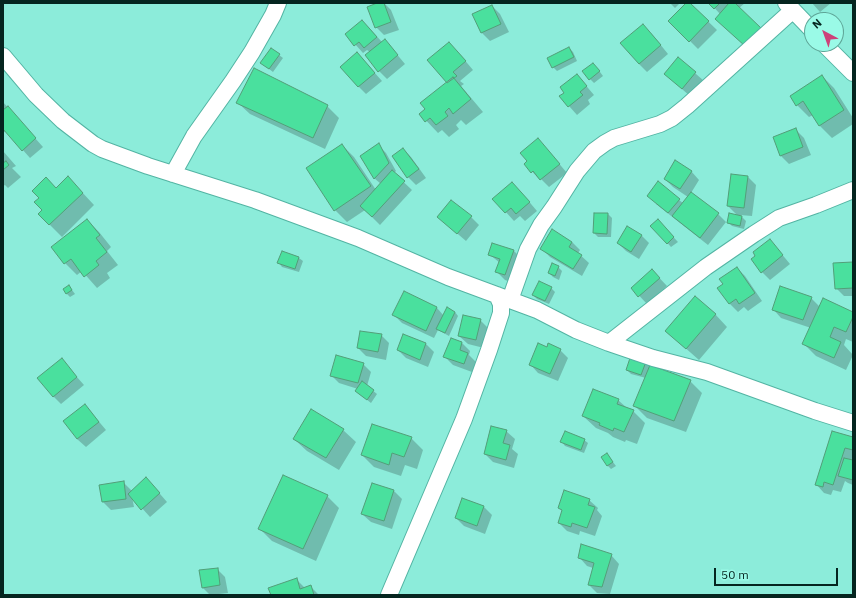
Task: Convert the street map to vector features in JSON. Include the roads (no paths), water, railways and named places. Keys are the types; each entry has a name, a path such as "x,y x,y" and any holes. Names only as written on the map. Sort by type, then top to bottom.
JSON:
{"street":[{"path":"173,174 194,136 252,52 273,15 278,3"},
{"path":"389,595 464,419 501,313 503,298 541,225 577,171 594,151 605,143 614,138 660,124 672,118 687,106 789,6 804,22"},
{"path":"832,52 853,73"},
{"path":"3,56 47,106 63,121 93,144 113,154 255,200 358,238 448,277 537,310 576,330 609,344 653,358 707,372 814,411 853,423"},
{"path":"609,344 706,267 779,218 816,206 853,190"}]}
